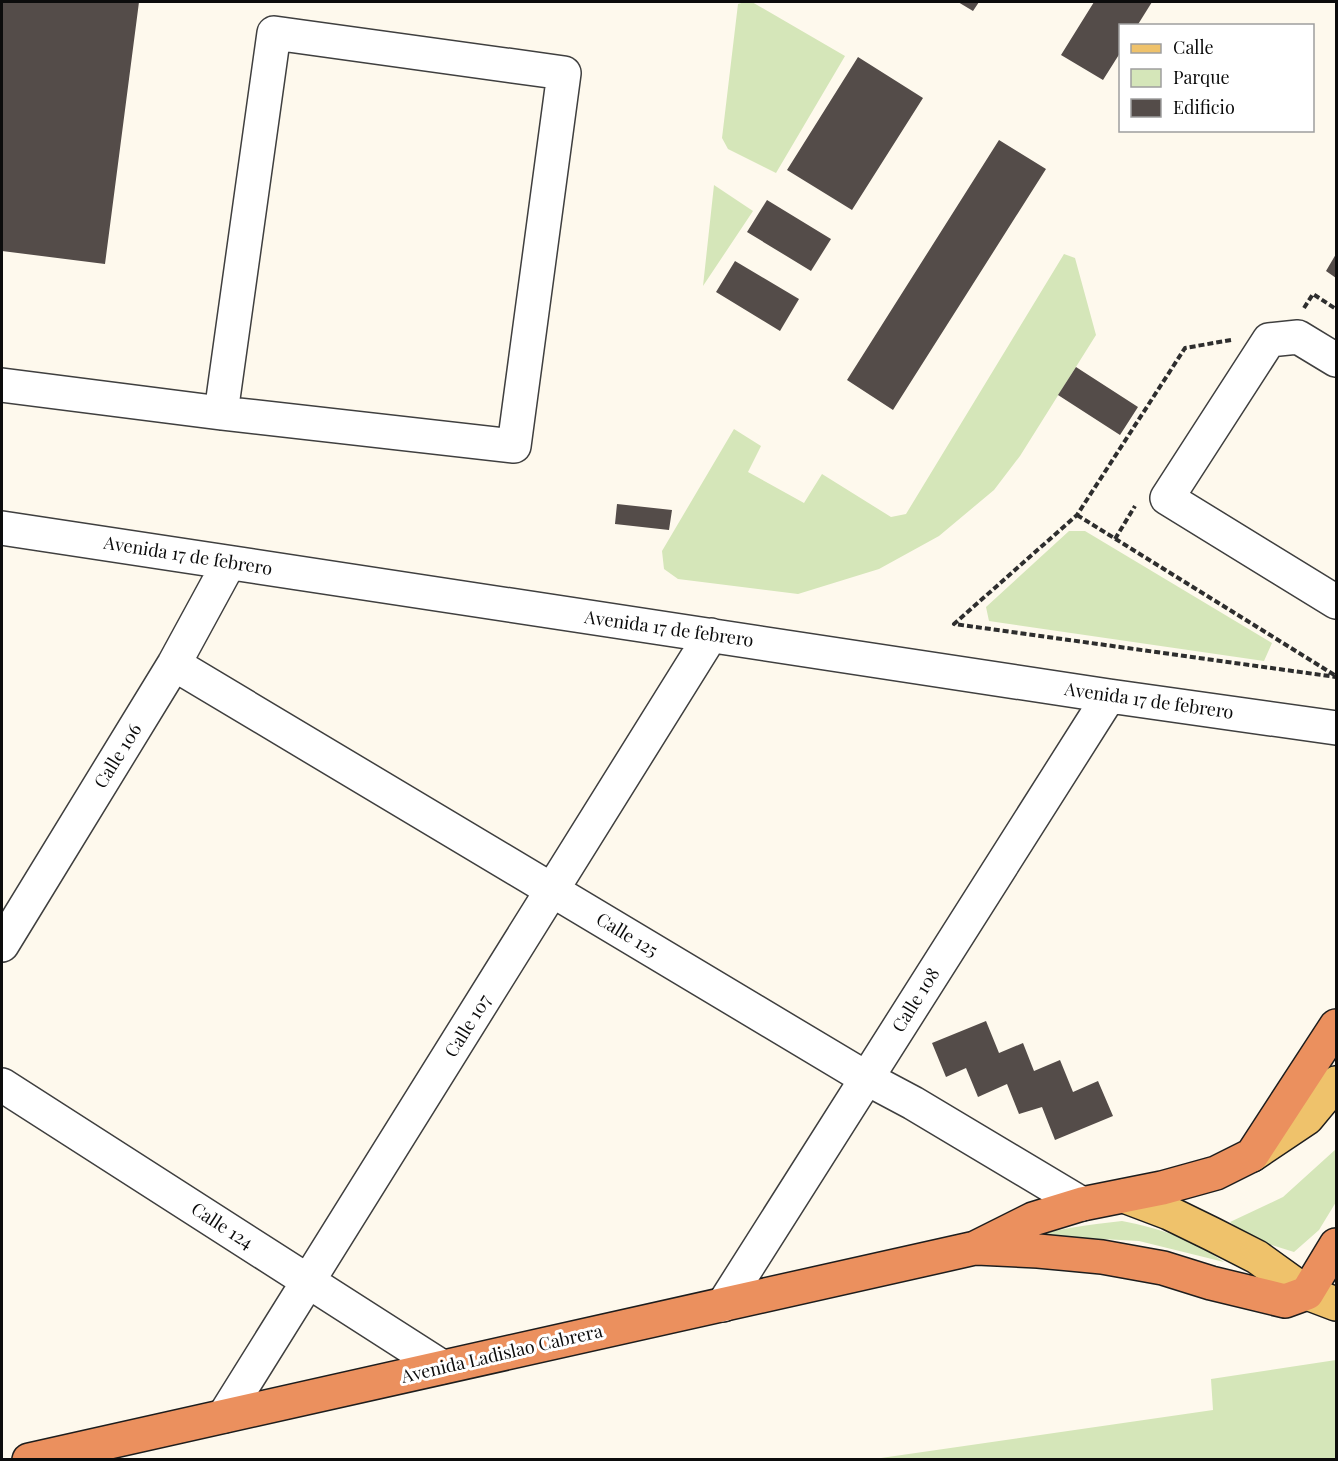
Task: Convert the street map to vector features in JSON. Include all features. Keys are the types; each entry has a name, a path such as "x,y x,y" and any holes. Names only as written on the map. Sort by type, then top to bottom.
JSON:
{"highway":[{"path":"1252,1155 1336,1026"},
{"name":"Avenida Ladislao Cabrera","path":"29,1460 975,1248 1033,1219 1082,1204 1162,1188 1216,1173 1252,1155"},
{"path":"1322,1298 1336,1245"},
{"name":"Avenida Ladislao Cabrera","path":"975,1248 1038,1251 1112,1259 1163,1268 1210,1283 1285,1301 1322,1298"}],"main road":[{"name":"Avenida Ladislao Cabrera","path":"1252,1155 1307,1119 1336,1083"},
{"path":"1124,1196 1169,1213 1257,1257 1322,1298"}],"street":[{"path":"2,385 221,413 514,446 564,73 274,33 221,413"},
{"path":"1336,360 1298,337 1269,340 1167,498 1336,602"},
{"name":"Avenida 17 de febrero","path":"2,528 1108,696 1336,728"},
{"name":"Calle 106","path":"2,945 174,664 228,562"},
{"name":"Calle 107","path":"224,1416 711,635"},
{"name":"Calle 125","path":"174,664 866,1078 913,1103 1082,1204"},
{"name":"Calle 108","path":"723,1305 1108,696"},
{"name":"Calle 124","path":"2,1085 442,1367"}],"path":[{"path":"1301,312 1313,294 1336,309"},
{"path":"1235,339 1185,348 1077,515 954,624 1336,677"},
{"path":"1077,515 1336,677"}],"green space":[{"path":"752,2 845,56 776,173 728,149 722,138 738,4"},
{"path":"714,185 753,211 703,286"},
{"path":"1064,254 1075,258 1096,335 1020,456 994,490 939,536 879,569 798,594 678,579 664,569 662,551 734,429 761,446 748,472 804,503 822,474 891,517 906,514"},
{"path":"1069,531 1085,531 1272,643 1264,661 989,621 986,607"},
{"path":"1336,1149 1336,1202 1319,1230 1294,1252 1252,1239 1230,1222 1283,1197"},
{"path":"1122,1221 1150,1227 1175,1236 1224,1262 1139,1241 1064,1237 1023,1241 1059,1230"},
{"path":"1336,1360 1336,1459 874,1459 1213,1410 1211,1379"}],"building":[{"path":"2,2 139,2 105,264 2,251"},
{"path":"958,2 979,2 973,11"},
{"path":"1094,2 1152,2 1138,24 1119,24 1119,55 1103,80 1061,55"},
{"path":"858,57 923,98 852,210 787,170"},
{"path":"999,140 1046,169 893,410 847,380"},
{"path":"767,200 831,239 811,271 747,232"},
{"path":"1336,254 1336,278 1326,271"},
{"path":"735,261 799,299 780,331 716,292"},
{"path":"1076,367 1138,407 1120,435 1058,395"},
{"path":"617,504 672,510 669,530 615,524"},
{"path":"986,1021 999,1053 1023,1043 1034,1071 1060,1060 1073,1092 1098,1081 1113,1116 1055,1140 1042,1107 1019,1114 1007,1084 978,1097 966,1068 946,1077 932,1043"}]}
